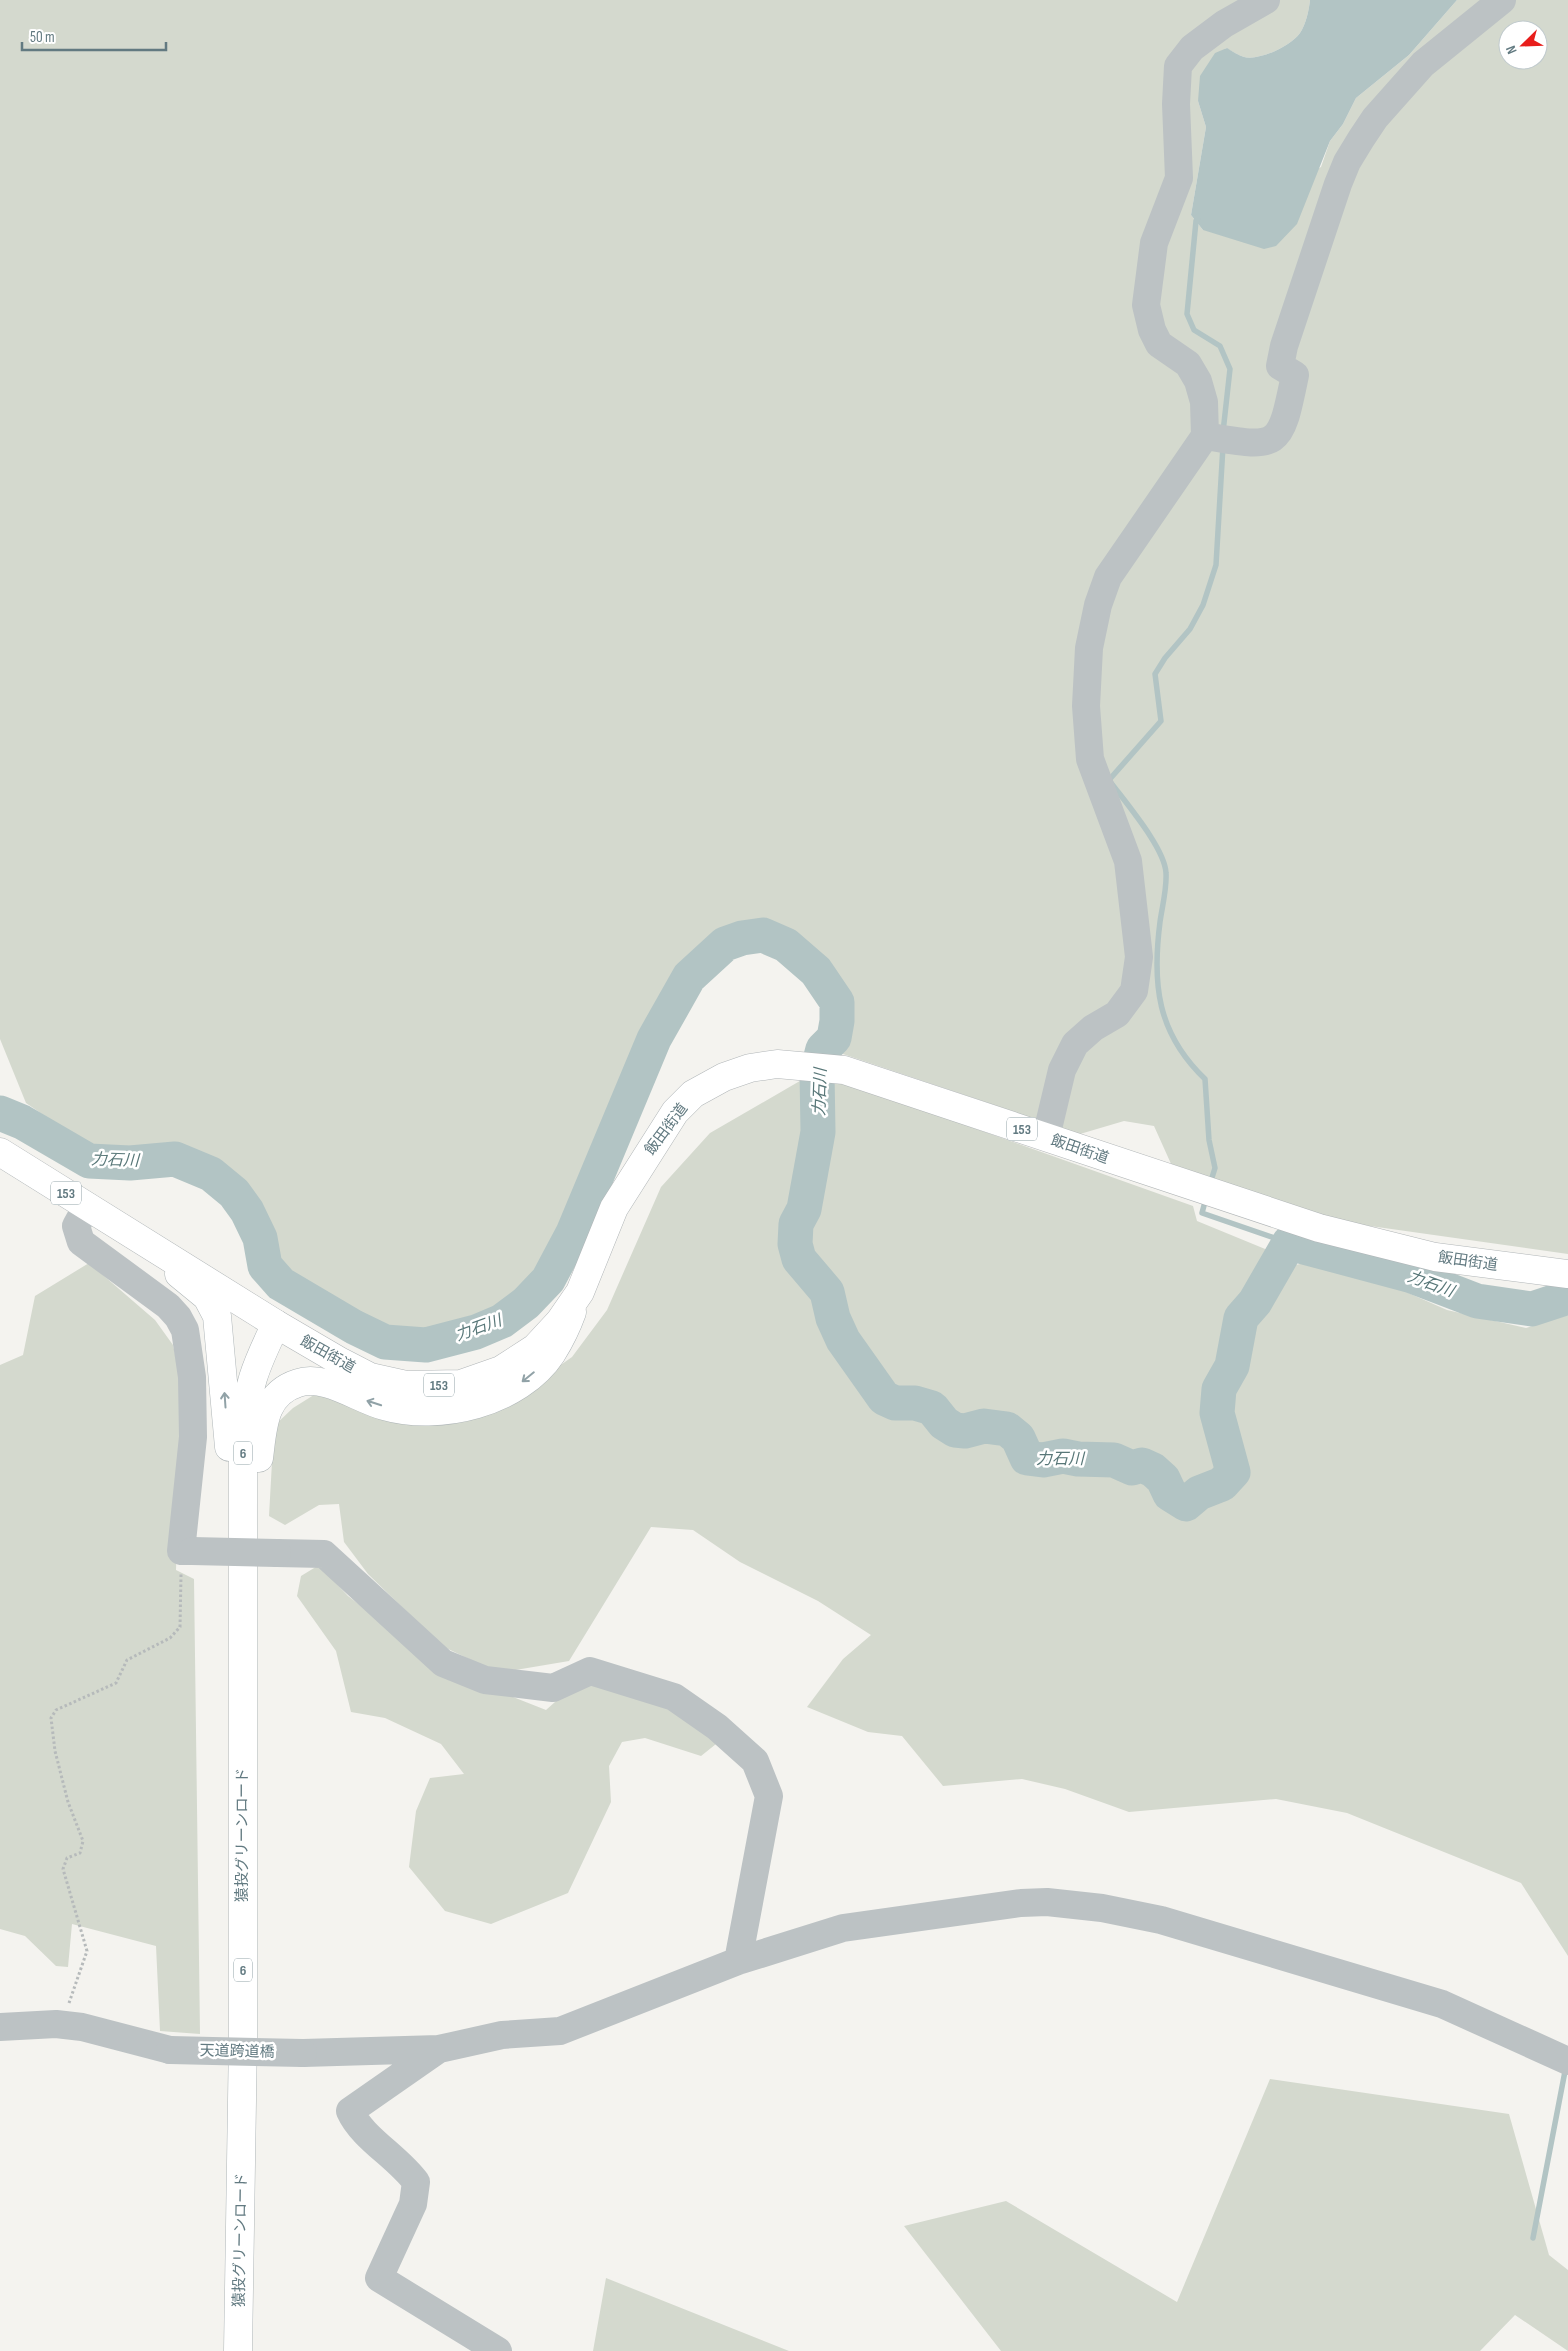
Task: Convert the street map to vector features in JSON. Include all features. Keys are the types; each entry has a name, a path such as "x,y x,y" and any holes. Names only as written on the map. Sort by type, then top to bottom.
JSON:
{"main road":[{"name":"飯田街道","path":"0,1152 276,1324 370,1377 406,1385 461,1384 502,1370 535,1348 560,1321 580,1292 614,1208 652,1145 675,1112 693,1094 724,1077 750,1068 777,1064 844,1070 1318,1228 1435,1257 1568,1274"},
{"path":"131,1235 207,1297 217,1316 242,1588"},
{"path":"242,1588 264,1417 269,1404 276,1395 292,1385 310,1381 324,1383 385,1406 404,1410 427,1412 446,1410 486,1400 521,1382 552,1354 566,1328 580,1292"},
{"name":"猿投グリーンロード","path":"238,2351 243,2038 242,1588 245,1408 255,1367 276,1324"}],"street":[{"path":"1217,438 1198,381 1188,364 1160,344 1152,330 1146,305 1154,243 1179,178 1176,104 1178,66 1192,48 1224,24 1266,0"},
{"path":"1217,438 1265,442 1279,435 1286,421 1295,375 1280,366 1284,346 1346,162 1375,118 1422,64 1502,0"},
{"path":"1046,1137 1062,1070 1075,1044 1093,1028 1117,1014 1134,991 1139,957 1128,861 1090,759 1086,706 1089,648 1098,605 1108,577 1217,438"},
{"path":"87,1206 76,1226 81,1242 168,1306 178,1317 185,1330 192,1377 193,1436 186,1551 324,1554 444,1663 485,1680 552,1688 590,1671 674,1697 717,1727 755,1762 769,1796 738,1961"},
{"path":"498,2351 379,2278 412,2204 416,2182 406,2167 354,2122 350,2111 438,2049 502,2035 560,2031 738,1961 843,1928 1021,1903 1047,1902 1102,1908 1161,1920 1442,2004 1568,2061"},
{"name":"天道跨道橋","path":"0,2027 56,2024 82,2027 170,2050 303,2052 438,2049"}],"path":[{"path":"56,2024 66,2013 87,1951 63,1869 67,1858 80,1853 83,1841 68,1802 56,1751 51,1718 56,1710 116,1682 127,1660 170,1638 180,1627 186,1551"}],"shaded area":[{"path":"0,0 1310,0 1307,17 1302,29 1290,43 1266,55 1250,58 1226,48 1198,101 1206,127 1191,215 1203,230 1321,167 1330,141 1343,124 1356,98 1409,55 1457,0 1568,0 1568,1254 1363,1225 1292,1208 1172,1166 1154,1126 1124,1121 1080,1134 840,1053 841,1007 836,990 791,936 757,928 723,938 689,963 649,1031 569,1212 559,1248 531,1292 505,1312 473,1326 416,1335 389,1335 357,1324 311,1300 281,1270 251,1195 202,1157 156,1150 99,1153 26,1103 0,1039"},
{"path":"1310,0 1457,0 1409,55 1356,98 1343,124 1330,141 1297,224 1276,246 1264,249 1203,230 1191,215 1206,127 1198,101 1200,76 1215,53 1227,48 1250,58 1266,55 1290,43 1302,29 1307,17"},
{"path":"805,1078 844,1082 1193,1206 1197,1221 1270,1251 1277,1265 1289,1266 1317,1261 1388,1284 1447,1310 1526,1328 1568,1315 1568,1956 1521,1883 1347,1813 1276,1799 1129,1812 1065,1789 1022,1779 943,1786 902,1736 868,1732 807,1707 843,1659 871,1635 818,1601 740,1562 693,1530 651,1527 569,1661 498,1673 442,1646 368,1574 344,1542 339,1504 319,1505 285,1525 269,1516 274,1426 293,1408 317,1393 524,1391 572,1357 607,1310 661,1187 710,1133"},
{"path":"89,1263 155,1320 173,1345 182,1386 176,1570 194,1579 200,2034 160,2031 156,1946 72,1924 68,1967 56,1966 25,1936 0,1929 0,1365 23,1355 35,1296"},
{"path":"319,1565 348,1596 445,1670 546,1710 573,1686 604,1684 623,1688 667,1706 694,1724 716,1744 701,1756 645,1738 622,1742 609,1766 611,1802 568,1893 491,1924 445,1911 409,1867 416,1811 430,1778 464,1774 441,1744 385,1718 351,1712 336,1651 297,1596 301,1576"},
{"path":"1270,2079 1509,2114 1549,2255 1568,2270 1568,2351 1515,2315 1480,2351 1001,2351 904,2226 1006,2201 1177,2302"},
{"path":"606,2278 789,2351 593,2351"}],"waterway":[{"path":"1199,216 1196,221 1187,314 1194,330 1220,346 1230,369 1223,432"},
{"path":"1210,1184 1215,1168 1209,1140 1205,1079 1189,1062 1177,1044 1168,1025 1158,987 1158,945 1166,879 1164,863 1152,838 1109,780 1161,721 1155,674 1165,658 1190,629 1203,605 1216,565 1223,446"},
{"name":"力石川","path":"0,1113 22,1122 89,1161 130,1163 175,1159 211,1174 234,1193 247,1211 260,1238 265,1266 281,1284 354,1327 385,1342 426,1345 476,1332 502,1321 526,1303 548,1280 573,1233 654,1039 689,977 725,944 742,938 763,935 786,945 816,971 837,1002 837,1021 834,1038 823,1049 817,1072 818,1132 804,1209 796,1224 795,1244 799,1259 827,1292 833,1318 843,1340 884,1398 895,1403 915,1403 932,1408 944,1423 955,1430 965,1431 984,1426 1007,1429 1018,1438 1027,1458 1043,1460 1063,1456 1078,1459 1114,1460 1132,1468 1142,1465 1153,1470 1163,1479 1170,1494 1186,1504 1199,1493 1222,1484 1233,1472 1217,1413 1219,1389 1232,1366 1241,1318 1255,1302 1289,1243 1409,1275 1477,1301 1532,1309 1568,1297"},
{"path":"1206,1198 1202,1213 1289,1243"},
{"path":"1533,2238 1566,2066"}]}
